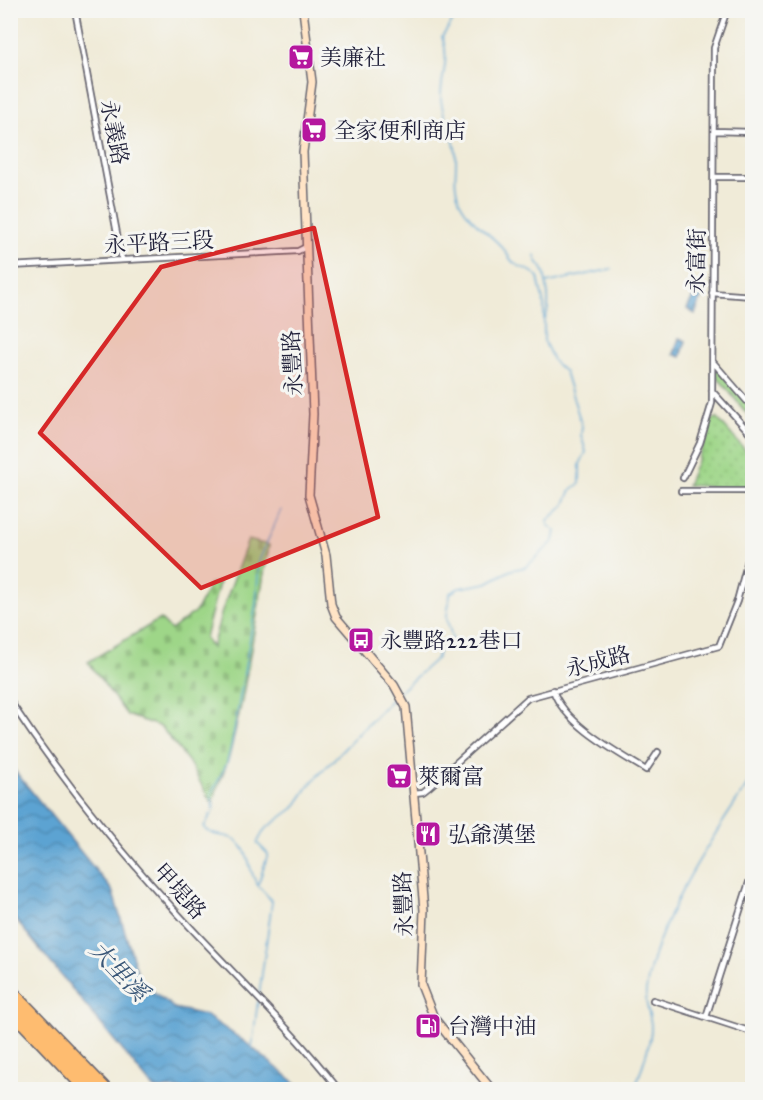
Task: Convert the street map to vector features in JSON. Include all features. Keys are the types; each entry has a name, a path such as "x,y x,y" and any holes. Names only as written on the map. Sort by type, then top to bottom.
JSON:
{"highway":[{"path":"10,988 108,1089"},
{"path":"10,998 98,1089"},
{"path":"10,1011 85,1089"}],"street":[{"name":"永義路","path":"75,10 122,260"},
{"name":"永豐路","path":"303,10 312,82 303,152 309,246 308,354 313,414 309,500 326,555 332,604 336,616 400,692 408,714 424,922 421,968 424,995 434,1018 492,1089"},
{"name":"永富街","path":"683,478 705,427 712,391 714,45 727,10"},
{"path":"714,131 753,132"},
{"path":"714,177 753,177"},
{"name":"永平路三段","path":"10,266 298,251 309,246"},
{"path":"712,293 753,296"},
{"path":"712,361 753,407"},
{"path":"712,391 753,435"},
{"path":"681,491 753,491"},
{"name":"永成路","path":"414,793 428,788 523,701 553,690 719,646 737,601 753,545"},
{"path":"553,690 556,701 582,727 646,770 658,752"},
{"name":"甲堤路","path":"10,701 114,840 177,913 304,1046 339,1089"},
{"path":"706,1017 753,873"},
{"path":"10,988 103,1089"},
{"path":"652,1000 753,1032"},
{"path":"10,1016 80,1089"},
{"path":"748,1089 753,1083"}],"highlighted area":[{"path":"314,228 378,517 201,588 40,433 161,267"}],"green space":[{"path":"715,366 752,409 752,420 715,374"},
{"path":"717,418 752,458 752,482 747,490 687,485 708,434 708,421"},
{"path":"248,540 269,545 242,701 229,757 212,803 188,761 161,727 127,715 88,662 160,619 171,630 196,611 210,584 219,583 205,638 212,648 222,611"}],"water":[{"path":"695,293 702,295 695,314 687,309"},
{"path":"679,338 686,341 681,357 674,354"},
{"name":"大里溪","path":"10,765 112,890 140,981 174,1008 205,1015 244,1041 303,1089 154,1089 11,914"}],"waterway":[{"path":"399,692 437,658 439,650 450,648 452,636 447,618 450,593 459,588 487,583 511,570 526,567 554,541 556,531 548,525 548,520 564,506 571,490 580,483 580,464 586,452 581,435 582,426 565,372 554,362 544,341 544,306 538,277 512,261 502,247 468,214 458,195 455,183 455,146 444,114 441,91 446,54 442,37 460,10"},
{"path":"535,255 544,272 547,291 548,309 544,321"},
{"path":"546,283 612,269"},
{"path":"259,995 272,902 257,884 245,852 238,842 230,837 212,833 204,827 214,808 211,795 227,763 233,738 256,603 259,561 281,510"},
{"path":"258,885 268,854 257,843 265,829 294,808 310,784 396,695"},
{"path":"635,1090 649,1042 651,1027 646,991 661,936 673,908 704,852 752,778"},
{"path":"252,1048 258,1000"}],"place":[{"name":"美廉社","path":"301,57"},
{"name":"全家便利商店","path":"314,130"},
{"name":"永豐路222巷口","path":"361,640"},
{"name":"萊爾富","path":"399,776"},
{"name":"弘爺漢堡","path":"428,834"},
{"name":"台灣中油","path":"428,1026"}]}
